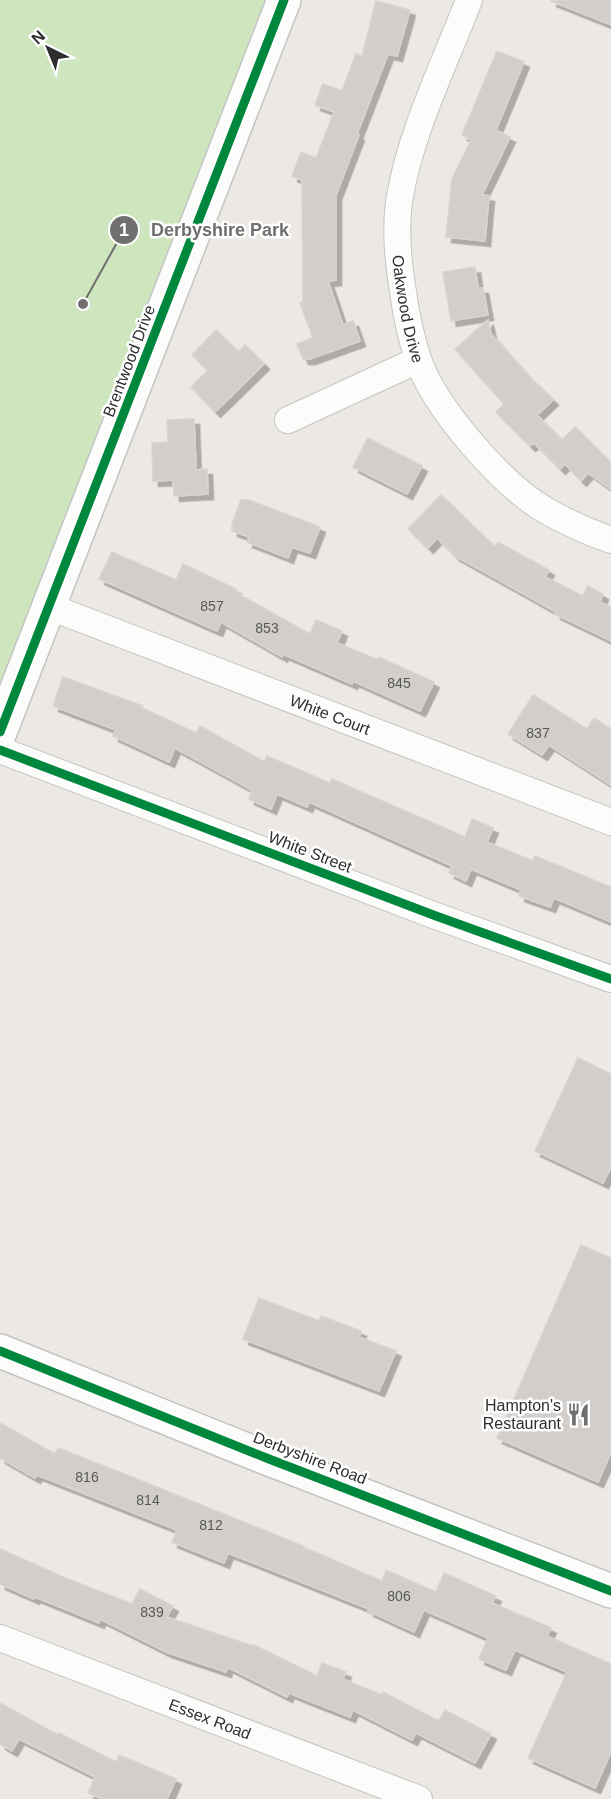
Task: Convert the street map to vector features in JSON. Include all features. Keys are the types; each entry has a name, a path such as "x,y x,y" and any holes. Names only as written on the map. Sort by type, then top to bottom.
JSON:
{"street":[{"name":"Brentwood Drive","path":"0,732 284,0"},
{"name":"Oakwood Drive","path":"470,0 415,138 399,201 396,252 406,315 418,360 440,400 470,442 508,481 543,509 588,532 611,540"},
{"path":"288,420 418,360"},
{"name":"White Court","path":"50,607 611,822"},
{"name":"White Street","path":"0,750 425,912 611,979"},
{"name":"Derbyshire Road","path":"0,1351 280,1463 611,1591"},
{"name":"Essex Road","path":"0,1638 420,1799"}],"green space":[{"path":"0,0 284,0 0,732"}],"building":[{"path":"611,0 611,25 551,1"},
{"path":"376,1 410,10 397,56 388,54 336,195 336,280 328,281 343,325 353,321 360,341 310,359 303,359 297,344 313,338 300,303 303,302 302,180 292,176 301,152 316,158 334,112 315,105 323,84 342,91 356,54 362,56"},
{"path":"497,51 524,62 496,130 510,137 482,195 489,196 485,241 446,237 452,179 471,140 462,135"},
{"path":"475,267 478,288 483,288 488,315 451,321 443,272"},
{"path":"488,320 491,334 533,382 553,400 537,415 562,440 575,427 611,463 611,489 588,473 581,481 565,464 560,469 534,443 530,446 496,412 504,404 455,349"},
{"path":"216,330 238,352 245,345 264,364 215,412 191,387 208,370 192,355"},
{"path":"194,419 196,470 207,469 208,494 174,496 173,480 153,481 152,443 168,442 167,420"},
{"path":"368,438 422,466 407,494 353,467"},
{"path":"441,495 495,547 498,542 549,570 545,577 583,596 588,586 603,594 600,602 611,607 611,641 555,614 556,612 455,556 437,538 428,548 408,529"},
{"path":"241,500 249,500 320,527 310,553 292,547 288,558 247,542 249,537 232,531 232,524"},
{"path":"112,552 176,580 183,564 236,589 235,592 310,634 316,620 342,631 337,643 378,660 379,657 434,682 420,711 353,681 352,684 283,654 282,657 221,622 217,631 99,579"},
{"path":"63,677 143,706 142,708 196,733 200,726 265,762 267,756 330,783 332,779 465,837 472,819 493,828 487,842 533,861 535,856 611,887 611,922 554,898 550,907 519,896 521,890 471,869 466,881 449,873 452,866 309,802 307,807 277,794 271,809 249,799 252,790 175,748 169,762 113,736 116,730 53,706"},
{"path":"533,695 587,729 594,718 611,729 611,785 549,745 542,755 508,734"},
{"path":"578,1058 611,1074 611,1167 603,1183 535,1151"},
{"path":"581,1245 611,1258 611,1452 598,1482 497,1438"},
{"path":"259,1298 319,1321 321,1316 361,1331 359,1337 396,1351 379,1391 243,1339"},
{"path":"0,1423 55,1454 58,1448 303,1546 382,1581 386,1570 436,1592 444,1573 496,1596 492,1603 551,1628 547,1636 611,1664 611,1752 595,1788 528,1758 567,1672 515,1650 506,1670 479,1659 488,1638 424,1610 414,1632 368,1611 369,1609 228,1553 224,1563 172,1542 177,1530 37,1475 35,1478 0,1458"},
{"path":"0,1549 132,1604 140,1589 173,1606 167,1617 254,1645 317,1676 322,1663 346,1672 343,1679 382,1695 383,1692 439,1721 445,1710 491,1734 475,1763 416,1733 412,1740 353,1710 350,1717 289,1693 287,1697 227,1667 226,1672 166,1652 100,1619 99,1623 0,1584"},
{"path":"0,1703 58,1735 59,1733 116,1762 119,1755 176,1779 167,1799 102,1799 88,1793 95,1777 19,1739 12,1751 0,1744"}],"cycle path":[{"path":"0,732 284,0"},
{"path":"0,750 436,916 611,979"},
{"path":"0,1351 269,1459 611,1591"}],"place":[{"name":"Derbyshire Park","path":"83,304"},
{"name":"Hampton's Restaurant","path":"579,1414"}]}
